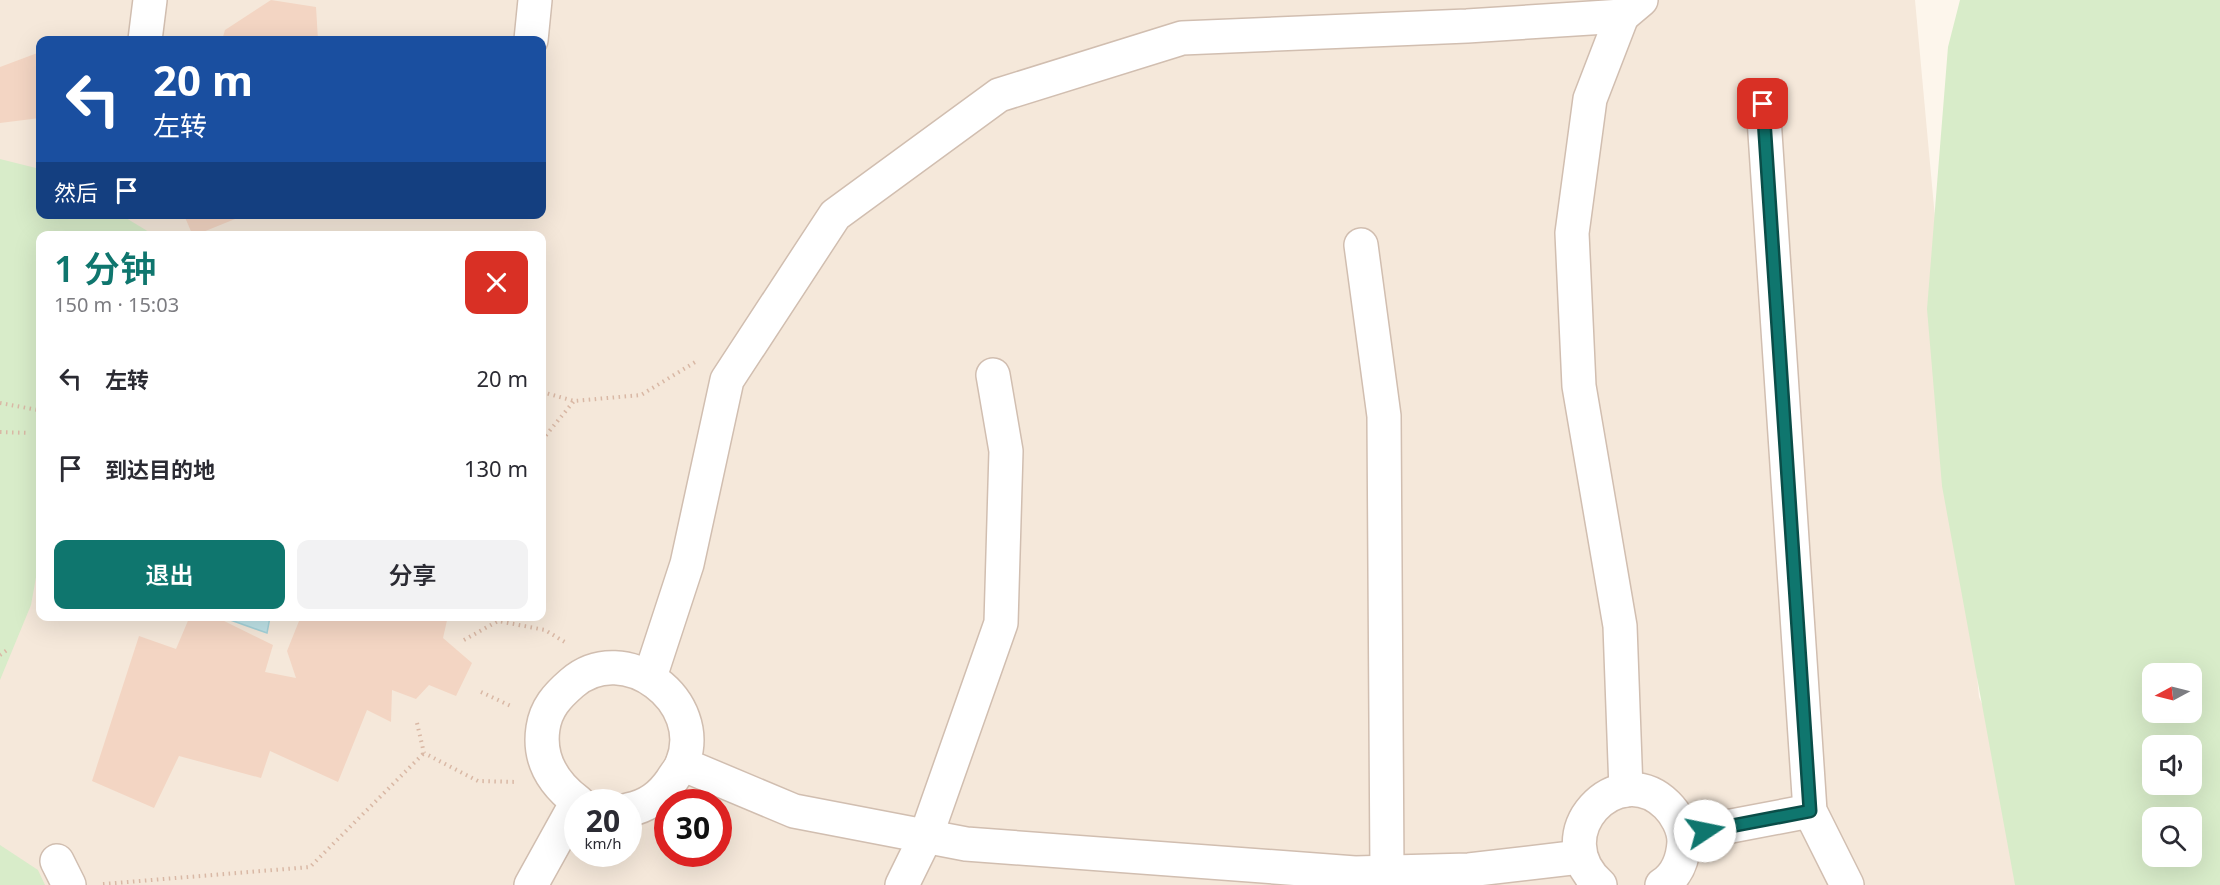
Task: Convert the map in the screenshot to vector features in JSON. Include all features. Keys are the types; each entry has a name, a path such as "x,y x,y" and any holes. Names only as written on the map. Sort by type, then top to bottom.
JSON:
{"street":[{"path":"146,36 150,0"},
{"path":"531,36 535,0"},
{"path":"650,677 687,564 727,380 835,215 999,95 1182,38 1467,26 1631,8"},
{"path":"1626,790 1620,626 1579,386 1572,233 1590,99 1631,8"},
{"path":"1763,104 1810,811 1847,885"},
{"path":"1361,245 1384,416 1388,878"},
{"path":"902,885 926,836 1001,622 1006,451 993,375"},
{"path":"565,789 544,760 542,735 544,722 554,699 581,675 605,668 626,669 650,677 669,693 682,714 686,739 682,764 663,793 642,807"},
{"path":"682,764 794,811 966,844 1355,873 1388,878 1580,857"},
{"path":"1600,885 1590,877 1580,857 1578,839 1583,821 1590,809 1605,797 1626,790 1645,791 1661,799 1674,812 1684,836 1680,865 1670,880 1662,885"},
{"path":"531,885 564,810"},
{"path":"1684,836 1810,811"}],"path":[{"path":"546,393 574,401 641,396 705,356 741,357"},
{"path":"546,435 574,401"},
{"path":"0,403 36,410"},
{"path":"0,432 30,433"},
{"path":"464,640 495,621"},
{"path":"507,621 545,630 605,668"},
{"path":"0,655 7,650"},
{"path":"417,723 424,753 478,781 564,795"},
{"path":"94,885 310,867 424,753"}],"shaded area":[{"path":"0,0 1915,0 1979,697 2061,885 0,885"}],"green space":[{"path":"1960,0 2220,0 2220,885 2015,885 1942,486 1927,309 1948,47"},
{"path":"0,159 36,168 36,219 128,219 147,231 36,231 36,577 31,605 0,680"},
{"path":"0,845 38,870 45,885 0,885"}],"water":[{"path":"233,621 269,621 267,633"}],"building":[{"path":"271,0 316,7 318,36 223,36 225,30"},
{"path":"36,54 36,118 0,123 0,67"},
{"path":"186,219 235,219 205,231 191,231"},
{"path":"188,621 224,621 273,645 265,672 296,678 287,651 299,621 447,621 443,638 472,663 456,696 429,685 416,699 392,690 391,722 367,710 338,782 270,751 261,778 179,756 154,808 92,781 139,636 176,649"}],"route":[{"path":"1705,831 1810,811 1763,104"}]}
